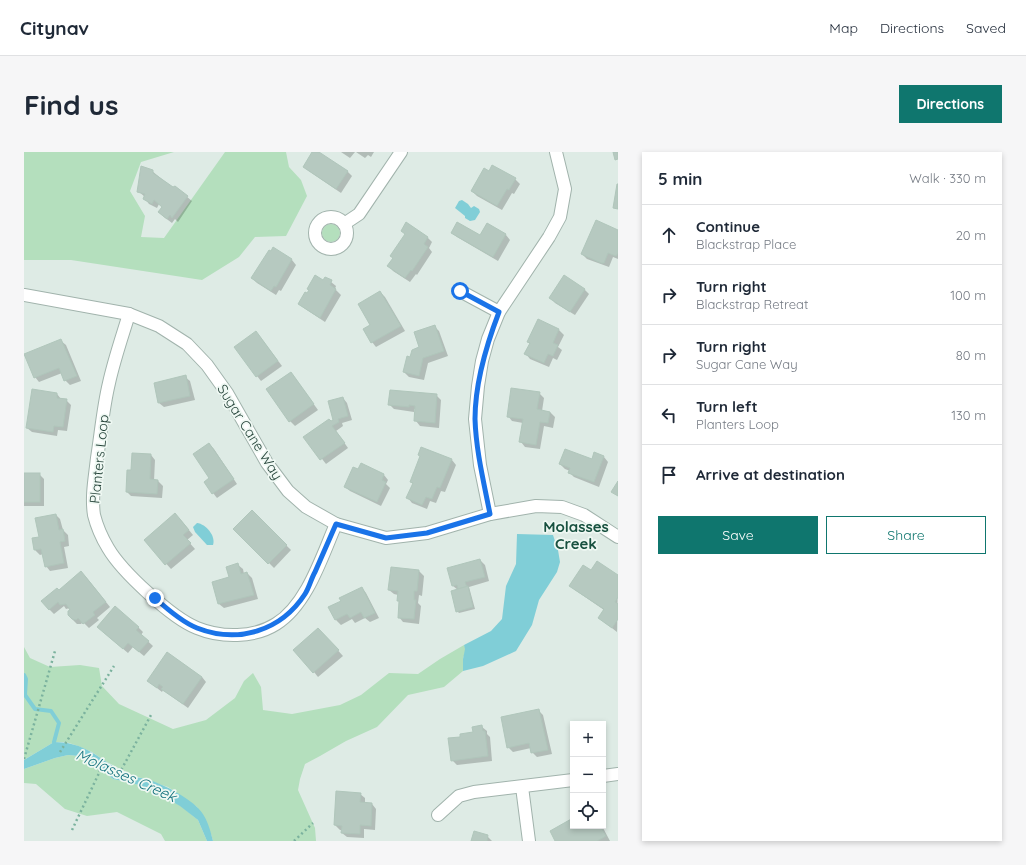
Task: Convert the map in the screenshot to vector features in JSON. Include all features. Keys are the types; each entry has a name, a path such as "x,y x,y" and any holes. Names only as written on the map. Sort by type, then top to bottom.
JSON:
{"street":[{"path":"344,224 359,214 401,152"},
{"path":"490,514 480,465 475,419 482,361 488,339 499,312 549,238 560,218 565,189 556,152"},
{"path":"460,291 499,312"},
{"name":"Sugar Cane Way","path":"24,295 129,314 159,326 186,344 207,365 227,393 267,463 288,491 306,507 336,524 386,538 427,533 490,514 536,506 562,507 584,515 618,537"},
{"name":"Planters Loop","path":"129,314 109,384 102,423 93,492 94,513 98,531 108,549 123,569 161,604 196,628 215,634 235,635 256,632 276,624 305,594 336,524"},
{"path":"606,776 618,774"},
{"path":"438,816 459,796 474,792 570,780"},
{"path":"522,787 529,841"}],"path":[{"path":"24,759 55,651"},
{"path":"60,752 114,666"},
{"path":"119,774 152,715"},
{"path":"72,830 100,771 96,768"},
{"path":"294,841 313,823"}],"green space":[{"path":"24,152 174,152 141,162 130,191 145,216 141,237 164,238 225,152 286,152 289,167 301,180 307,196 286,236 255,237 239,257 202,280 71,260 24,260"},
{"path":"331,224 337,227 340,233 337,239 331,242 325,239 322,233 325,227"},
{"path":"464,645 466,649 463,659 463,671 444,687 408,695 377,727 346,741 305,764 298,790 315,828 316,841 213,841 197,807 177,793 168,787 132,775 105,761 92,752 66,742 54,742 24,760 24,647 30,658 50,667 80,665 99,668 102,686 119,704 173,729 206,720 235,698 244,681 253,673 261,687 263,710 292,714 340,705 361,695 389,673 418,674"},
{"path":"68,755 79,756 95,764 113,779 148,788 181,806 198,820 207,841 165,841 161,834 117,812 87,816 65,809 36,784 24,783 24,769"}],"water":[{"path":"462,200 471,208 474,206 479,209 480,212 475,220 470,221 465,218 465,216 455,208 459,201"},
{"path":"197,523 210,531 214,542 213,545 207,545 195,532 193,527"},
{"path":"517,534 553,535 560,562 557,572 539,600 532,625 516,651 483,666 463,671 464,645 491,631 502,619 506,586 516,564"},
{"path":"54,742 66,743 87,750 112,766 132,776 156,782 182,795 204,815 213,841 207,841 198,820 180,806 148,788 113,779 95,764 79,756 68,755 55,758 24,769 24,760"}],"building":[{"path":"312,152 319,152 348,171 336,189 303,167"},
{"path":"613,152 618,152 618,159 615,160"},
{"path":"492,165 516,178 509,190 507,189 497,206 471,191 484,168 489,171"},
{"path":"141,166 153,170 153,173 173,187 175,186 188,196 172,218 170,215 167,219 158,212 162,207 154,200 152,204 143,199 145,194 137,192"},
{"path":"618,184 618,209 613,208"},
{"path":"596,220 618,230 618,253 616,256 608,253 604,263 581,254"},
{"path":"406,222 428,237 424,244 428,247 412,271 411,270 405,278 387,266 393,258 390,256 405,234 401,231"},
{"path":"457,222 480,235 487,223 506,234 493,257 451,233"},
{"path":"273,247 292,259 276,287 274,286 271,291 251,278 269,250 271,251"},
{"path":"315,275 323,280 325,277 332,280 330,285 336,289 320,318 298,304 305,292 307,293 309,290 307,289"},
{"path":"564,275 585,289 570,312 549,298"},
{"path":"380,291 401,326 371,343 363,329 370,325 358,304"},
{"path":"538,319 559,329 553,343 558,345 553,356 548,354 544,363 524,354 530,343 527,342"},
{"path":"435,325 444,351 423,358 419,376 403,372 407,356 410,357 412,350 419,347 414,332"},
{"path":"256,331 278,361 256,377 234,347"},
{"path":"61,339 77,376 64,381 59,368 34,378 24,354"},
{"path":"291,372 314,404 289,422 266,389"},
{"path":"186,375 190,396 158,403 154,383"},
{"path":"511,388 540,392 537,409 550,412 548,423 540,422 536,445 519,442 523,419 507,417"},
{"path":"32,389 57,393 57,398 67,399 63,427 54,426 53,432 26,428"},
{"path":"390,390 437,394 435,423 414,421 415,406 409,405 409,407 388,405"},
{"path":"343,397 348,416 338,419 339,422 332,426 345,443 320,460 303,437 329,419 331,421 333,420 328,401"},
{"path":"209,443 234,479 212,494 204,482 209,478 193,454"},
{"path":"421,447 452,459 440,488 437,487 432,499 426,497 422,505 406,498 413,483 410,482 420,456 418,455"},
{"path":"565,449 592,459 594,452 604,456 594,482 568,473 570,468 559,464"},
{"path":"132,453 151,454 150,479 158,480 157,494 126,492 127,470 131,470"},
{"path":"361,463 384,474 382,480 386,482 377,502 344,487 353,467 358,469"},
{"path":"24,473 40,473 40,502 24,502"},
{"path":"618,481 618,496 611,492"},
{"path":"252,510 287,545 268,564 233,529"},
{"path":"175,513 189,530 183,535 191,543 165,565 144,540"},
{"path":"56,514 59,530 63,529 65,541 60,542 64,563 45,567 41,549 34,550 32,538 39,537 35,518"},
{"path":"480,559 485,577 465,582 467,587 458,589 457,585 452,586 447,568"},
{"path":"597,561 618,575 618,597 615,602 618,604 618,619 612,628 598,618 604,609 569,586 583,565 591,570"},
{"path":"238,563 241,574 247,572 254,595 218,604 212,582 229,577 226,567"},
{"path":"391,567 419,570 417,591 414,591 414,600 416,600 414,619 398,618 398,591 388,590"},
{"path":"81,571 106,602 93,612 95,615 83,624 78,618 76,620 72,619 68,615 68,611 70,610 66,604 60,605 58,602 49,610 41,601 57,588 59,590"},
{"path":"468,586 473,607 456,612 451,591"},
{"path":"362,587 375,613 364,618 361,612 350,618 347,614 335,620 328,607 341,601 339,598"},
{"path":"115,606 139,627 136,630 149,641 139,652 128,643 123,649 97,627"},
{"path":"318,628 339,650 313,673 293,650"},
{"path":"167,652 202,677 183,704 161,689 163,687 159,684 157,688 147,681"},
{"path":"539,709 548,750 531,753 529,743 507,748 501,717"},
{"path":"482,725 483,731 485,731 488,756 451,761 448,738 460,737 460,734 473,732 472,727"},
{"path":"336,791 361,793 360,802 372,803 371,826 360,825 360,834 341,833 342,826 334,825"},
{"path":"570,820 570,829 602,829 606,836 597,841 555,841 550,831"},
{"path":"474,831 488,835 487,841 471,841"}],"waterway":[{"path":"24,675 26,679 25,695 35,709 51,711 59,723 54,742"}],"district":[{"name":"Molasses Creek","path":"576,536"}],"route":[{"path":"155,598 181,619 196,628 215,634 235,635 256,632 276,624 305,594 336,524 386,538 427,533 490,514 480,465 475,419 482,361 488,339 499,312 460,291"}]}
